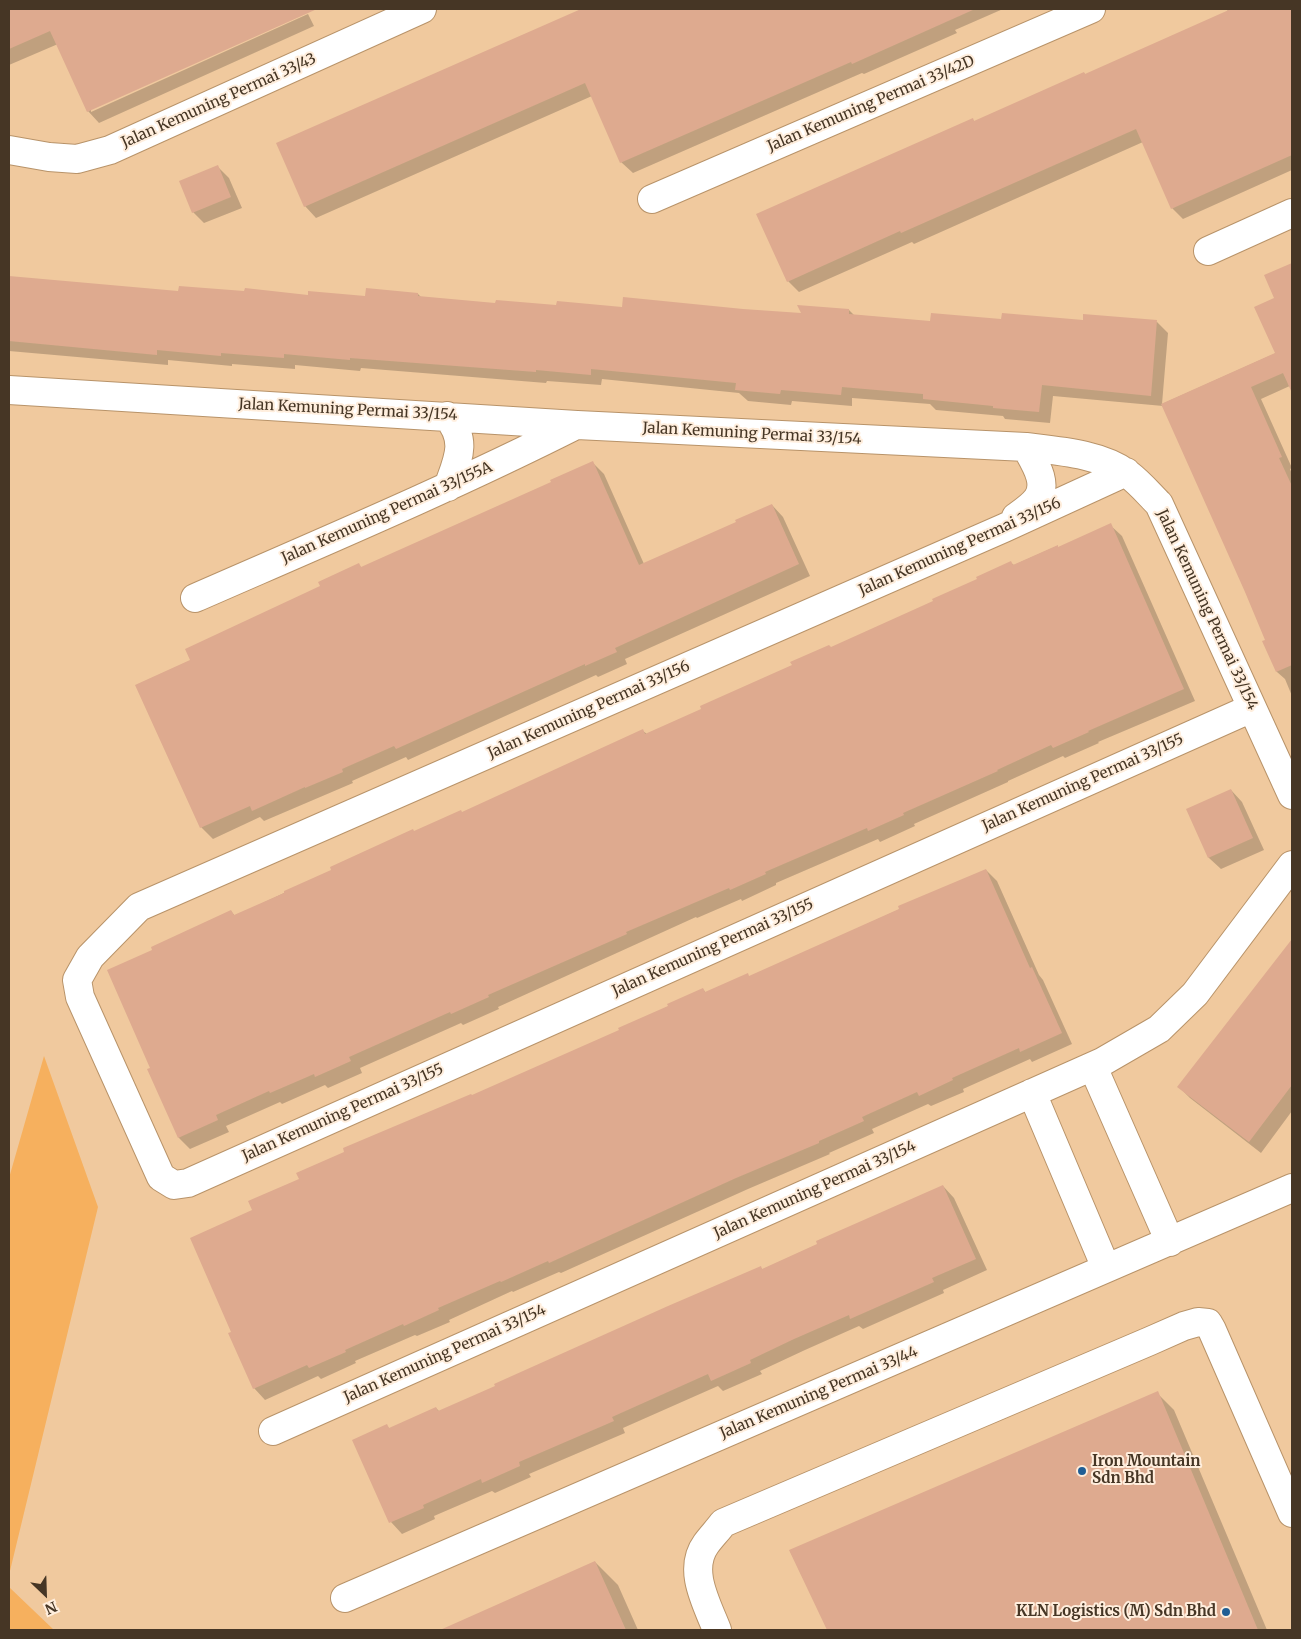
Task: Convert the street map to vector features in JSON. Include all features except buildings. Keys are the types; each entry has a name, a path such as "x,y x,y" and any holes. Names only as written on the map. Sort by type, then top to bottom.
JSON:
{"street":[{"name":"Jalan Kemuning Permai 33/43","path":"9,150 49,157 77,158 110,150 422,9"},
{"name":"Jalan Kemuning Permai 33/42D","path":"652,199 1091,9"},
{"path":"1208,251 1292,213"},
{"name":"Jalan Kemuning Permai 33/154","path":"9,390 577,425 1026,447 1091,456 1126,472 1159,504 1292,795"},
{"path":"447,416 455,426 459,438 459,454 448,487"},
{"name":"Jalan Kemuning Permai 33/155A","path":"196,598 448,487 577,425"},
{"path":"1004,528 1037,499 1042,489 1040,475 1026,447"},
{"name":"Jalan Kemuning Permai 33/156","path":"174,1185 161,1177 80,997 77,980 90,957 140,907 1004,528 1126,472"},
{"name":"Jalan Kemuning Permai 33/155","path":"174,1185 188,1183 1252,708"},
{"name":"Jalan Kemuning Permai 33/154","path":"273,1431 1093,1067 1159,1029 1195,994 1292,864"},
{"path":"1093,1067 1170,1242"},
{"path":"1032,1093 1106,1268"},
{"name":"Jalan Kemuning Permai 33/44","path":"346,1598 1292,1188"},
{"path":"717,1630 702,1592 697,1566 704,1546 724,1523 1184,1326 1198,1322 1208,1323 1212,1330 1292,1513"}],"shaded area":[{"path":"44,1056 98,1207 9,1575 9,1178"},
{"path":"9,1587 54,1630 9,1630"}],"place":[{"name":"Iron Mountain Sdn Bhd","path":"1082,1471"},
{"name":"KLN Logistics (M) Sdn Bhd","path":"1226,1612"}]}
